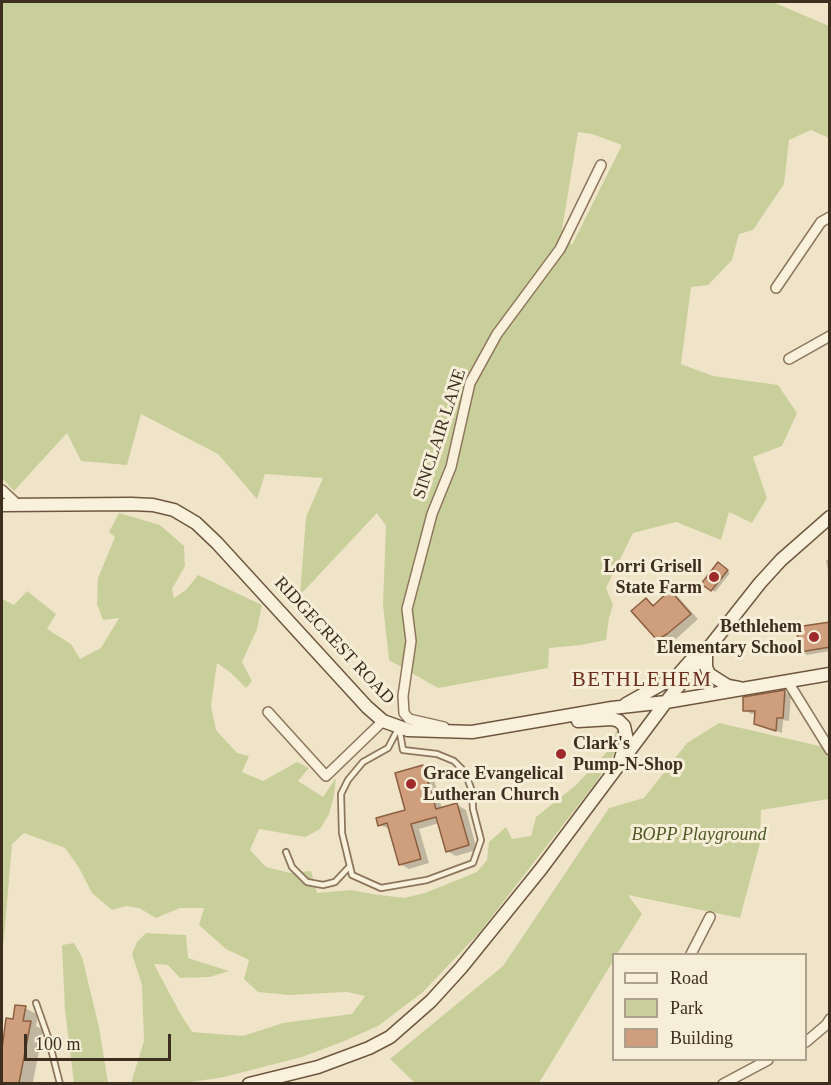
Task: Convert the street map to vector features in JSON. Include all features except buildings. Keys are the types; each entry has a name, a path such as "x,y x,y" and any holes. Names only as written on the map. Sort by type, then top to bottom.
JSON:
{"main road":[{"name":"RIDGECREST ROAD","path":"2,505 142,505 174,510 196,523 217,543 367,707 383,721 408,730 467,732 830,674"},
{"path":"249,1083 318,1067 369,1048 390,1036 431,1001 462,969 741,607 781,560 830,516"},
{"path":"621,706 678,675 741,607"},
{"path":"706,654 706,667 709,674 728,686 746,688"},
{"path":"541,720 554,723 612,718 619,721 624,726 627,740 619,766"}],"street":[{"name":"SINCLAIR LANE","path":"467,732 409,719 404,713 403,696 411,641 407,609 432,514 451,467 470,383 497,334 560,249 601,165"},
{"path":"776,288 821,222 830,217"},
{"path":"789,359 830,336"},
{"path":"2,490 17,504"},
{"path":"788,682 830,750"},
{"path":"268,712 326,776 383,721"},
{"path":"692,953 710,917"},
{"path":"807,1041 826,1025 830,1018"},
{"path":"723,1083 764,1061"}],"lane":[{"path":"399,727 404,750 437,754 454,761 465,772 481,840 473,863 427,880 381,888 352,875 342,833 341,794 348,780 363,762 388,748 399,727"},
{"path":"286,852 292,867 307,882 323,885 335,882 350,866"},
{"path":"36,1003 60,1083"}],"green space":[{"path":"2,2 773,2 829,26 829,138 811,130 789,140 784,184 753,230 739,234 732,260 708,285 691,287 681,364 713,376 778,385 797,413 782,446 753,457 767,498 752,523 729,512 721,540 676,522 633,533 606,588 613,605 606,640 549,648 548,668 438,688 389,660 383,605 386,526 377,513 300,595 306,517 323,478 265,474 257,499 218,454 141,414 127,465 81,461 67,433 14,491 2,478","holes":["578,132 592,134 622,145 572,245 562,230"]},
{"path":"119,513 160,525 184,546 185,566 172,589 174,598 186,590 198,575 262,605 257,629 242,662 252,681 246,688 217,663 211,706 216,730 237,753 249,756 242,772 263,781 297,762 309,768 298,781 323,797 336,778 329,814 320,829 305,837 259,829 250,850 266,867 290,873 311,871 317,893 351,890 404,898 425,893 477,872 487,860 489,842 506,827 512,839 531,836 536,817 575,786 606,753 618,728 618,748 594,785 479,933 423,992 378,1026 302,1057 224,1077 179,1084 131,1083 144,1041 142,985 132,954 137,942 146,933 186,935 188,958 229,971 210,977 180,978 168,965 154,964 192,1032 243,1036 283,1023 352,1014 365,996 347,992 289,995 258,992 244,979 249,960 226,949 199,925 204,908 180,908 156,918 139,908 126,906 112,910 92,893 78,866 65,848 24,833 12,844 2,961 2,599 14,605 27,591 56,614 47,629 71,644 80,659 101,648 119,618 103,620 97,604 98,578 115,537 109,532"},
{"name":"BOPP Playground","path":"719,723 824,747 829,759 829,799 761,810 760,843 740,918 628,895 642,914 618,953 612,953 612,963 539,1083 415,1083 390,1059 503,966 609,808 644,798 687,743"},
{"path":"74,943 82,957 99,1027 108,1083 74,1083 65,1010 62,945"}],"place":[{"name":"Lorri Grisell State Farm","path":"714,577"},
{"name":"Bethlehem Elementary School","path":"814,637"},
{"name":"Clark's Pump-N-Shop","path":"561,754"},
{"name":"Grace Evangelical Lutheran Church","path":"411,784"}],"district":[{"name":"BETHLEHEM","path":"642,680"}]}
